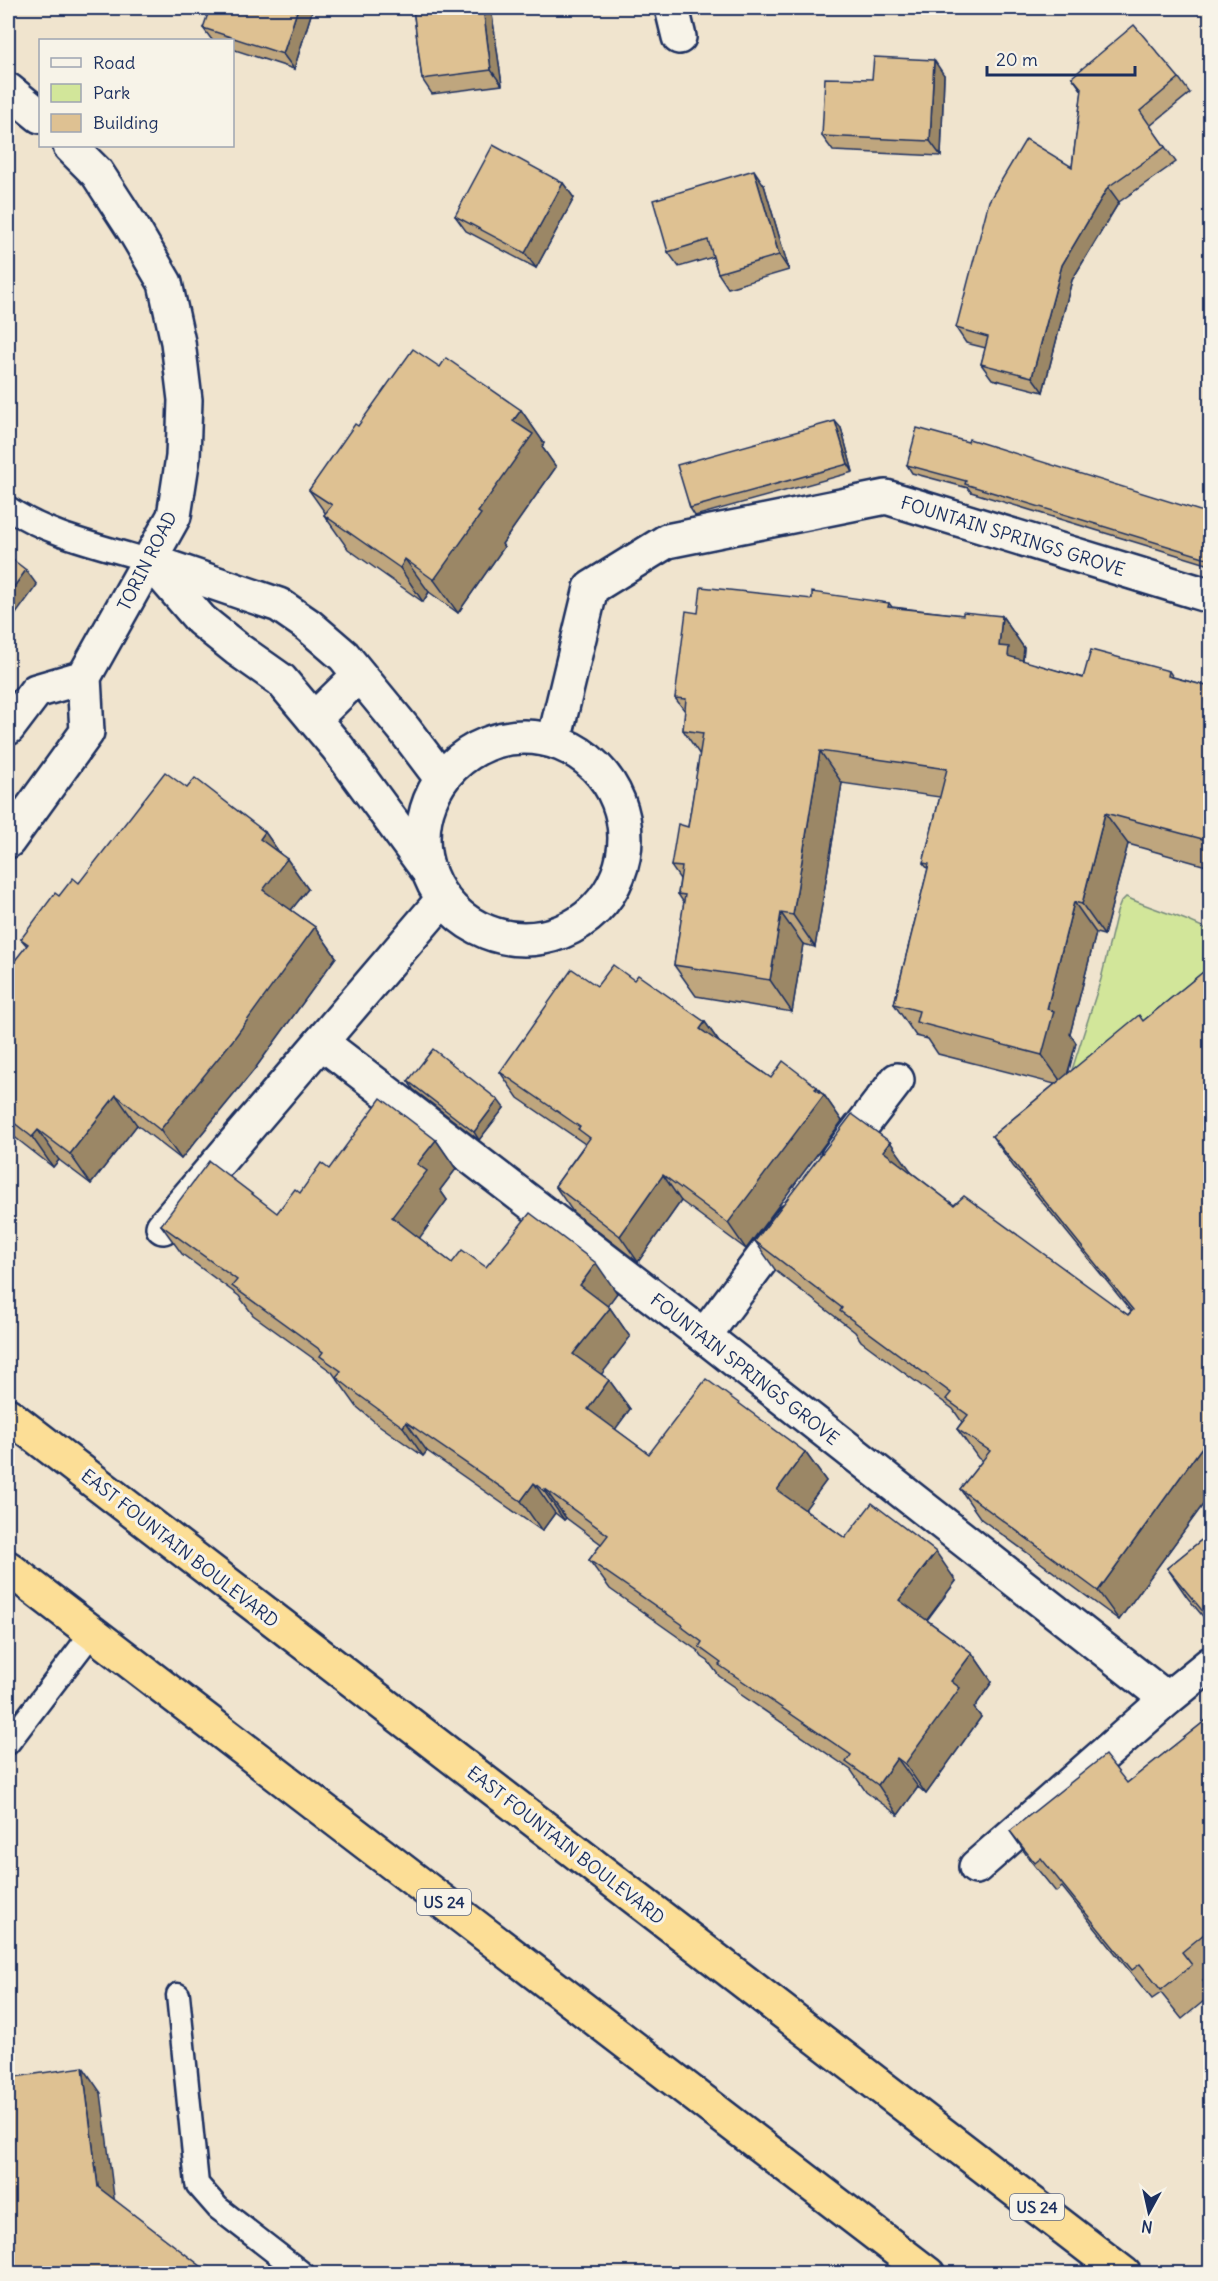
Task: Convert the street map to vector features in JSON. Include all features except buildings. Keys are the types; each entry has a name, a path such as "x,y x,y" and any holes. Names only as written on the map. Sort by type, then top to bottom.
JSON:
{"highway":[{"name":"EAST FOUNTAIN BOULEVARD","path":"8,1415 1124,2274"},
{"name":"US 24","path":"10,1577 92,1633 928,2274"}],"street":[{"path":"8,90 39,116"},
{"name":"TORIN ROAD","path":"71,147 97,173 165,283 178,342 184,400 183,457 174,516 84,677"},
{"name":"FOUNTAIN SPRINGS GROVE","path":"554,741 591,588 667,541 886,497 1210,596"},
{"path":"150,561 279,605 308,624 344,656 441,778"},
{"path":"150,561 201,620 281,680 314,719 427,869 443,899 461,917 493,934 516,938 552,935 576,925 601,907 615,885 624,855 624,825 619,800 603,773 582,754 554,741 507,737 485,744 455,762 441,778 426,810 422,834 427,869"},
{"path":"314,719 359,675"},
{"path":"8,728 36,691 84,677 87,732 8,841"},
{"path":"163,1227 443,899"},
{"name":"FOUNTAIN SPRINGS GROVE","path":"321,1042 704,1336 1167,1699"},
{"path":"704,1336 897,1080"},
{"path":"976,1867 1210,1664"}],"lane":[{"path":"8,508 45,529 150,561"},
{"path":"8,1743 92,1633"},
{"path":"178,1995 196,2184 218,2208 303,2274"}],"green space":[{"path":"1126,897 1210,931 1210,983 1071,1073 1101,979 1117,912"}]}
